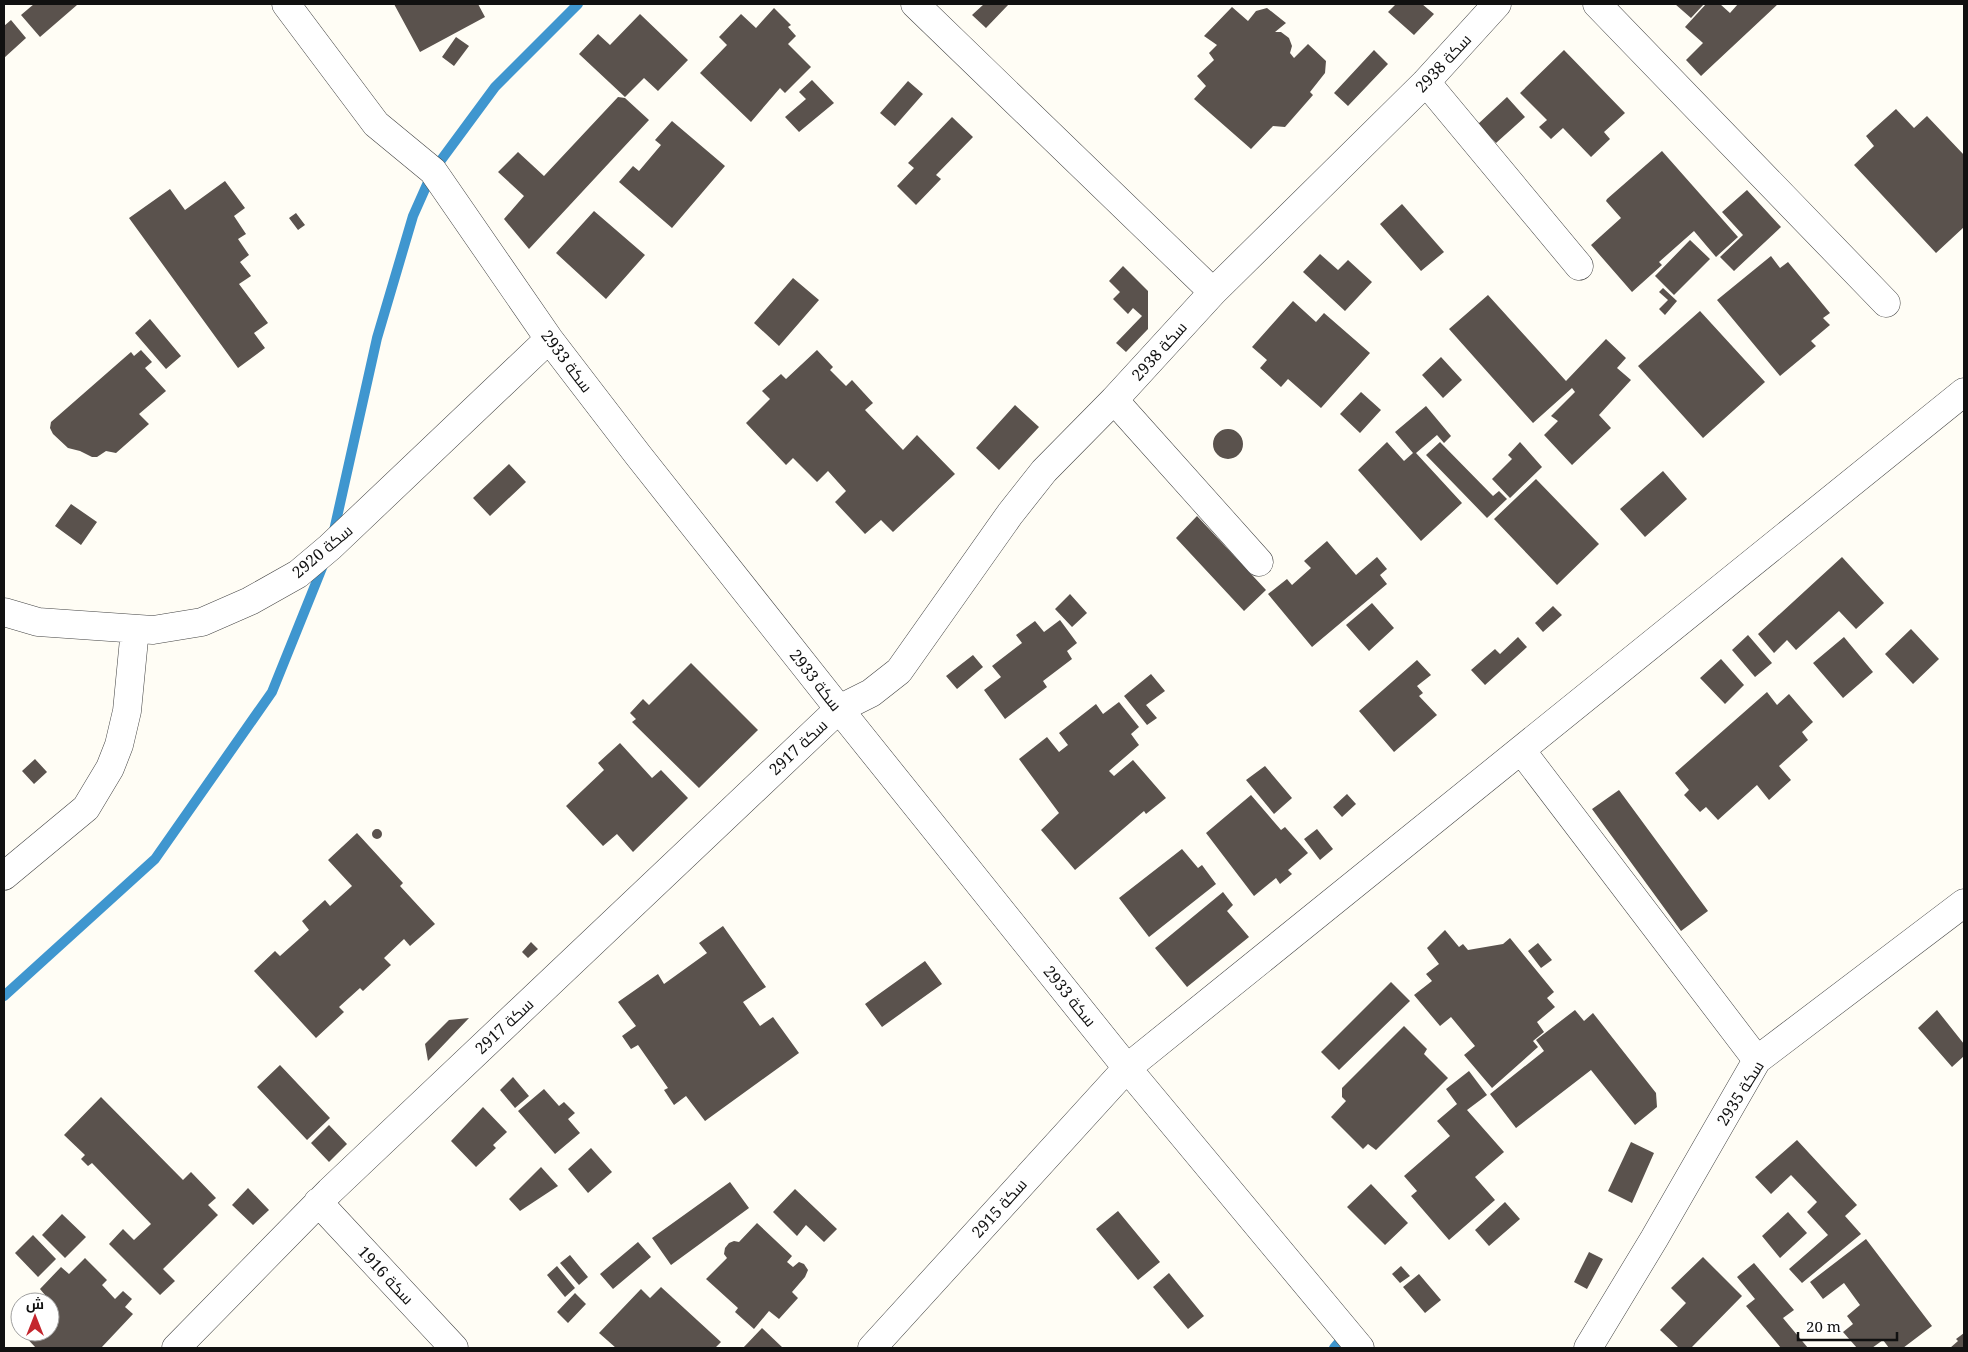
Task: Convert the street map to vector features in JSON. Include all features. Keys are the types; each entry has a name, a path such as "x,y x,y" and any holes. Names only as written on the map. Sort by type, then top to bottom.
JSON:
{"street":[{"name":"سكة 2933","path":"286,4 376,124 433,171 549,339 638,454 839,709 1127,1068 1360,1348"},
{"path":"915,4 1213,292"},
{"name":"سكة 2938","path":"839,709 871,694 899,671 1016,507 1044,472 1114,400 1213,292 1426,82 1497,4"},
{"path":"1597,4 1886,302"},
{"path":"1426,82 1579,266"},
{"name":"سكة 2920","path":"4,612 38,622 153,630 202,622 250,601 298,574 330,548 549,339"},
{"name":"سكة 2915","path":"872,1348 1127,1068 1964,392"},
{"path":"1114,400 1259,562"},
{"path":"4,876 86,808 110,768 119,745 127,712 135,629"},
{"name":"سكة 2917","path":"176,1348 318,1202 839,709"},
{"path":"1521,750 1758,1060"},
{"name":"سكة 2935","path":"1588,1348 1758,1060 1964,903"},
{"name":"سكة 1916","path":"318,1202 454,1348"}],"building":[{"path":"34,4 77,5 40,37 21,15"},
{"path":"394,4 478,4 485,17 420,52"},
{"path":"984,4 1009,4 986,28 972,15"},
{"path":"1396,4 1422,4 1434,14 1414,35 1388,12"},
{"path":"1675,4 1704,4 1691,18"},
{"path":"1706,4 1720,4 1730,13 1738,4 1778,4 1701,76 1686,60 1703,43 1685,27"},
{"path":"1232,7 1248,21 1256,11 1267,8 1286,23 1275,32 1281,32 1289,38 1292,46 1290,53 1294,58 1308,44 1326,61 1325,73 1310,92 1313,95 1285,127 1273,126 1251,149 1194,99 1206,86 1197,76 1214,60 1209,53 1217,45 1204,36"},
{"path":"774,8 791,25 788,27 796,36 788,44 811,67 785,93 780,88 751,122 700,73 727,45 719,37 741,14 756,28"},
{"path":"640,14 688,60 658,91 644,78 625,97 579,54 598,34 610,45"},
{"path":"11,20 26,38 4,58 4,26"},
{"path":"456,37 469,46 454,66 442,57"},
{"path":"1374,50 1388,64 1348,106 1334,93"},
{"path":"1564,50 1625,113 1604,132 1610,139 1591,157 1563,128 1551,139 1539,127 1547,120 1520,93"},
{"path":"812,80 834,103 799,132 785,117 806,99 799,92"},
{"path":"908,81 923,94 895,126 880,113"},
{"path":"618,97 625,98 649,120 529,249 504,219 524,196 498,172 518,152 544,176"},
{"path":"1507,97 1525,117 1496,143 1478,124"},
{"path":"1896,109 1914,128 1927,116 1964,155 1964,227 1936,253 1854,165 1874,146 1866,136"},
{"path":"952,117 973,137 936,175 941,179 916,205 897,186 914,168 908,163"},
{"path":"672,121 725,166 672,228 619,182 633,166 639,171 661,145 655,140"},
{"path":"1662,151 1738,237 1716,257 1694,231 1659,262 1662,265 1632,292 1591,245 1621,218 1606,201 1607,199"},
{"path":"225,181 245,208 234,216 246,234 238,239 249,255 240,262 251,276 239,284 268,323 254,333 265,348 238,368 129,218 170,189 185,210"},
{"path":"1747,190 1781,227 1734,271 1720,257 1743,235 1722,212"},
{"path":"1402,204 1444,252 1421,271 1380,224"},
{"path":"594,211 645,255 606,299 556,253"},
{"path":"296,213 305,225 298,230 289,218"},
{"path":"1690,240 1710,259 1674,295 1655,276"},
{"path":"1320,254 1338,270 1348,260 1372,282 1345,311 1303,272"},
{"path":"1771,256 1780,268 1788,262 1830,313 1823,318 1830,325 1811,341 1816,346 1780,376 1717,300"},
{"path":"1123,266 1148,291 1148,329 1126,352 1116,343 1142,316 1133,308 1128,314 1113,299 1120,292 1109,281"},
{"path":"793,278 819,300 779,346 754,323"},
{"path":"1663,288 1677,301 1665,315 1659,309 1668,300 1659,292"},
{"path":"1488,295 1566,381 1606,339 1626,358 1617,368 1631,380 1599,415 1611,428 1572,465 1544,435 1558,421 1551,416 1575,392 1572,388 1533,423 1449,329"},
{"path":"1293,301 1316,322 1324,313 1370,353 1321,408 1288,379 1281,387 1260,368 1267,360 1252,347"},
{"path":"1700,311 1765,382 1703,438 1638,366"},
{"path":"150,319 181,356 166,369 135,333"},
{"path":"141,350 152,362 145,368 166,391 139,414 149,424 116,453 106,451 97,457 92,457 68,448 53,434 50,428 51,422 131,352 134,356"},
{"path":"817,350 833,367 830,370 846,386 852,380 873,403 865,410 903,450 917,435 955,474 893,532 881,520 865,534 835,502 846,491 828,471 817,482 793,458 786,465 746,423 770,399 762,391 781,374 786,379"},
{"path":"1441,357 1462,380 1443,398 1422,375"},
{"path":"1361,392 1381,410 1360,433 1340,414"},
{"path":"1015,405 1039,427 999,470 976,448"},
{"path":"1426,406 1451,436 1444,443 1437,435 1416,453 1462,503 1421,541 1358,470 1387,442 1404,461 1413,453 1395,432"},
{"path":"1228,429 1239,433 1243,444 1239,455 1228,459 1217,455 1213,444 1217,433"},
{"path":"1440,442 1493,496 1499,491 1507,499 1487,518 1426,455"},
{"path":"1520,442 1542,467 1510,498 1492,479 1512,459 1508,455"},
{"path":"509,464 526,482 490,516 473,498"},
{"path":"1663,471 1687,499 1645,537 1620,509"},
{"path":"1536,479 1599,544 1557,585 1494,519"},
{"path":"71,504 97,522 81,545 55,526"},
{"path":"1197,516 1266,590 1244,611 1176,538"},
{"path":"1327,541 1356,575 1377,557 1387,569 1380,575 1387,584 1312,647 1268,594 1287,579 1292,585 1311,568 1304,561"},
{"path":"1842,557 1884,603 1856,629 1839,611 1796,650 1787,640 1774,653 1758,634"},
{"path":"1070,594 1087,613 1072,627 1055,609"},
{"path":"1372,603 1394,628 1369,651 1346,625"},
{"path":"1553,606 1562,615 1543,632 1535,623"},
{"path":"1060,620 1077,643 1067,651 1072,659 1043,681 1047,687 1005,719 984,690 1001,677 992,666 1022,643 1016,635 1035,621 1044,632"},
{"path":"1911,629 1939,659 1913,684 1885,654"},
{"path":"1748,635 1772,663 1755,677 1732,650"},
{"path":"1518,637 1527,647 1485,685 1471,670 1495,649 1500,654"},
{"path":"1844,637 1873,672 1843,698 1813,663"},
{"path":"973,655 983,667 957,689 946,676"},
{"path":"1721,659 1744,685 1725,704 1700,678"},
{"path":"1417,660 1431,675 1417,686 1423,693 1419,696 1437,715 1394,752 1359,711"},
{"path":"691,663 758,730 699,788 632,722 636,719 630,713 643,699 649,705"},
{"path":"1151,674 1165,691 1146,705 1157,718 1147,725 1124,696"},
{"path":"1767,692 1777,705 1789,694 1813,722 1802,732 1808,740 1779,766 1791,780 1769,800 1757,785 1718,820 1706,807 1700,812 1684,795 1689,790 1675,773"},
{"path":"1119,702 1139,727 1131,734 1139,745 1109,771 1114,776 1133,760 1166,798 1146,814 1144,811 1075,870 1041,830 1059,813 1019,759 1047,737 1059,752 1068,745 1059,733 1096,704 1103,714"},
{"path":"620,743 652,778 661,770 688,798 633,852 617,834 603,846 566,806 604,770 598,763"},
{"path":"35,759 47,772 34,784 22,771"},
{"path":"1265,766 1292,798 1274,814 1246,780"},
{"path":"1619,790 1708,911 1681,931 1592,809"},
{"path":"1347,794 1356,804 1342,817 1333,807"},
{"path":"1251,795 1281,830 1285,827 1308,853 1288,870 1292,874 1280,884 1276,878 1254,896 1206,833"},
{"path":"375,829 379,829 382,834 379,839 375,839 372,836 372,832"},
{"path":"1317,829 1333,849 1320,860 1304,839"},
{"path":"357,833 403,883 400,886 435,924 410,946 404,939 384,958 391,965 363,991 360,988 339,1007 344,1012 316,1038 254,971 275,951 280,956 309,930 302,921 325,900 330,906 352,886 328,860"},
{"path":"1182,849 1198,868 1202,865 1216,884 1149,937 1119,898"},
{"path":"1223,892 1233,905 1227,911 1249,937 1187,987 1155,948"},
{"path":"723,926 766,987 743,1002 760,1026 773,1017 799,1053 705,1121 686,1096 674,1105 664,1090 668,1088 638,1045 631,1049 622,1036 636,1026 618,1002 658,974 664,984 707,953 699,943"},
{"path":"1445,930 1459,947 1463,944 1468,950 1503,944 1510,938 1554,992 1547,998 1555,1007 1537,1022 1544,1032 1533,1041 1538,1047 1492,1088 1464,1055 1475,1046 1451,1017 1440,1026 1414,995 1432,981 1426,974 1439,964 1427,948"},
{"path":"531,942 538,949 528,958 522,952"},
{"path":"1538,943 1552,960 1541,968 1528,951"},
{"path":"925,961 942,984 882,1027 865,1004"},
{"path":"1391,982 1410,1001 1339,1070 1321,1052"},
{"path":"1575,1010 1584,1021 1593,1013 1656,1093 1657,1107 1635,1125 1591,1070 1516,1128 1490,1094 1544,1051 1536,1040"},
{"path":"1937,1010 1964,1044 1964,1056 1952,1067 1918,1028"},
{"path":"469,1018 428,1061 425,1044 449,1020"},
{"path":"1404,1026 1427,1049 1424,1054 1448,1078 1376,1150 1368,1144 1363,1149 1331,1117 1346,1101 1342,1097 1342,1088"},
{"path":"280,1065 330,1118 307,1140 257,1087"},
{"path":"1469,1071 1487,1095 1467,1110 1504,1152 1475,1177 1495,1200 1449,1240 1411,1196 1417,1191 1404,1176 1450,1136 1437,1121 1457,1104 1446,1089"},
{"path":"513,1077 529,1096 515,1108 500,1090"},
{"path":"544,1089 559,1106 564,1102 575,1113 568,1119 580,1133 555,1154 518,1111"},
{"path":"101,1097 183,1180 191,1172 216,1198 208,1205 218,1215 163,1269 175,1281 160,1295 109,1244 123,1229 134,1240 151,1224 92,1163 88,1166 81,1159 85,1155 64,1135"},
{"path":"483,1107 507,1132 493,1145 496,1148 476,1167 451,1141"},
{"path":"329,1125 347,1144 329,1162 311,1143"},
{"path":"1797,1140 1857,1205 1845,1216 1861,1234 1802,1283 1789,1269 1828,1235 1807,1212 1817,1202 1791,1175 1771,1194 1755,1177"},
{"path":"1631,1142 1654,1153 1632,1203 1608,1191"},
{"path":"591,1148 612,1172 588,1193 568,1169"},
{"path":"541,1167 558,1186 520,1211 509,1199"},
{"path":"730,1182 749,1208 671,1265 652,1238"},
{"path":"1371,1184 1408,1223 1385,1245 1347,1207"},
{"path":"248,1188 269,1210 253,1225 232,1205"},
{"path":"795,1189 837,1229 824,1242 806,1225 797,1236 773,1212"},
{"path":"1505,1202 1520,1219 1489,1246 1475,1230"},
{"path":"1118,1211 1160,1262 1138,1280 1096,1229"},
{"path":"1788,1212 1807,1233 1780,1258 1762,1236"},
{"path":"62,1214 86,1237 65,1258 42,1235"},
{"path":"757,1223 792,1256 787,1262 793,1267 799,1262 804,1264 808,1270 805,1277 792,1292 798,1298 779,1319 769,1311 754,1329 735,1312 738,1308 706,1279 727,1258 724,1254 725,1248 729,1243 739,1242"},
{"path":"33,1235 56,1259 38,1277 15,1253"},
{"path":"1866,1239 1932,1326 1903,1348 1889,1348 1883,1340 1872,1348 1857,1348 1843,1332 1853,1324 1847,1316 1860,1305 1844,1283 1823,1299 1810,1282"},
{"path":"638,1242 651,1257 613,1289 600,1274"},
{"path":"1589,1252 1603,1259 1587,1289 1574,1282"},
{"path":"570,1255 588,1277 579,1285 560,1263"},
{"path":"1703,1257 1742,1296 1691,1348 1679,1348 1660,1330 1686,1303 1671,1288"},
{"path":"85,1258 107,1280 102,1285 115,1299 123,1291 132,1299 125,1307 133,1314 101,1348 36,1348 30,1342 60,1342 60,1292 42,1292 40,1289 61,1267 69,1274"},
{"path":"1754,1263 1794,1310 1783,1318 1808,1348 1781,1348 1746,1306 1755,1299 1737,1277"},
{"path":"557,1266 575,1288 565,1297 547,1275"},
{"path":"1401,1266 1410,1276 1400,1283 1392,1274"},
{"path":"1169,1273 1204,1316 1188,1329 1153,1287"},
{"path":"1419,1274 1441,1300 1425,1313 1403,1287"},
{"path":"661,1287 721,1342 715,1348 616,1348 599,1333 641,1289 650,1298"},
{"path":"575,1293 586,1304 568,1323 557,1312"},
{"path":"762,1328 783,1348 743,1348"},
{"path":"1964,1333 1964,1348 1950,1348 1958,1341 1956,1339"}],"waterway":[{"path":"333,535 377,338 413,216 433,171 495,87 578,4"},
{"path":"4,996 155,859 272,692 324,563"},
{"path":"1334,1348 1346,1334"}]}
